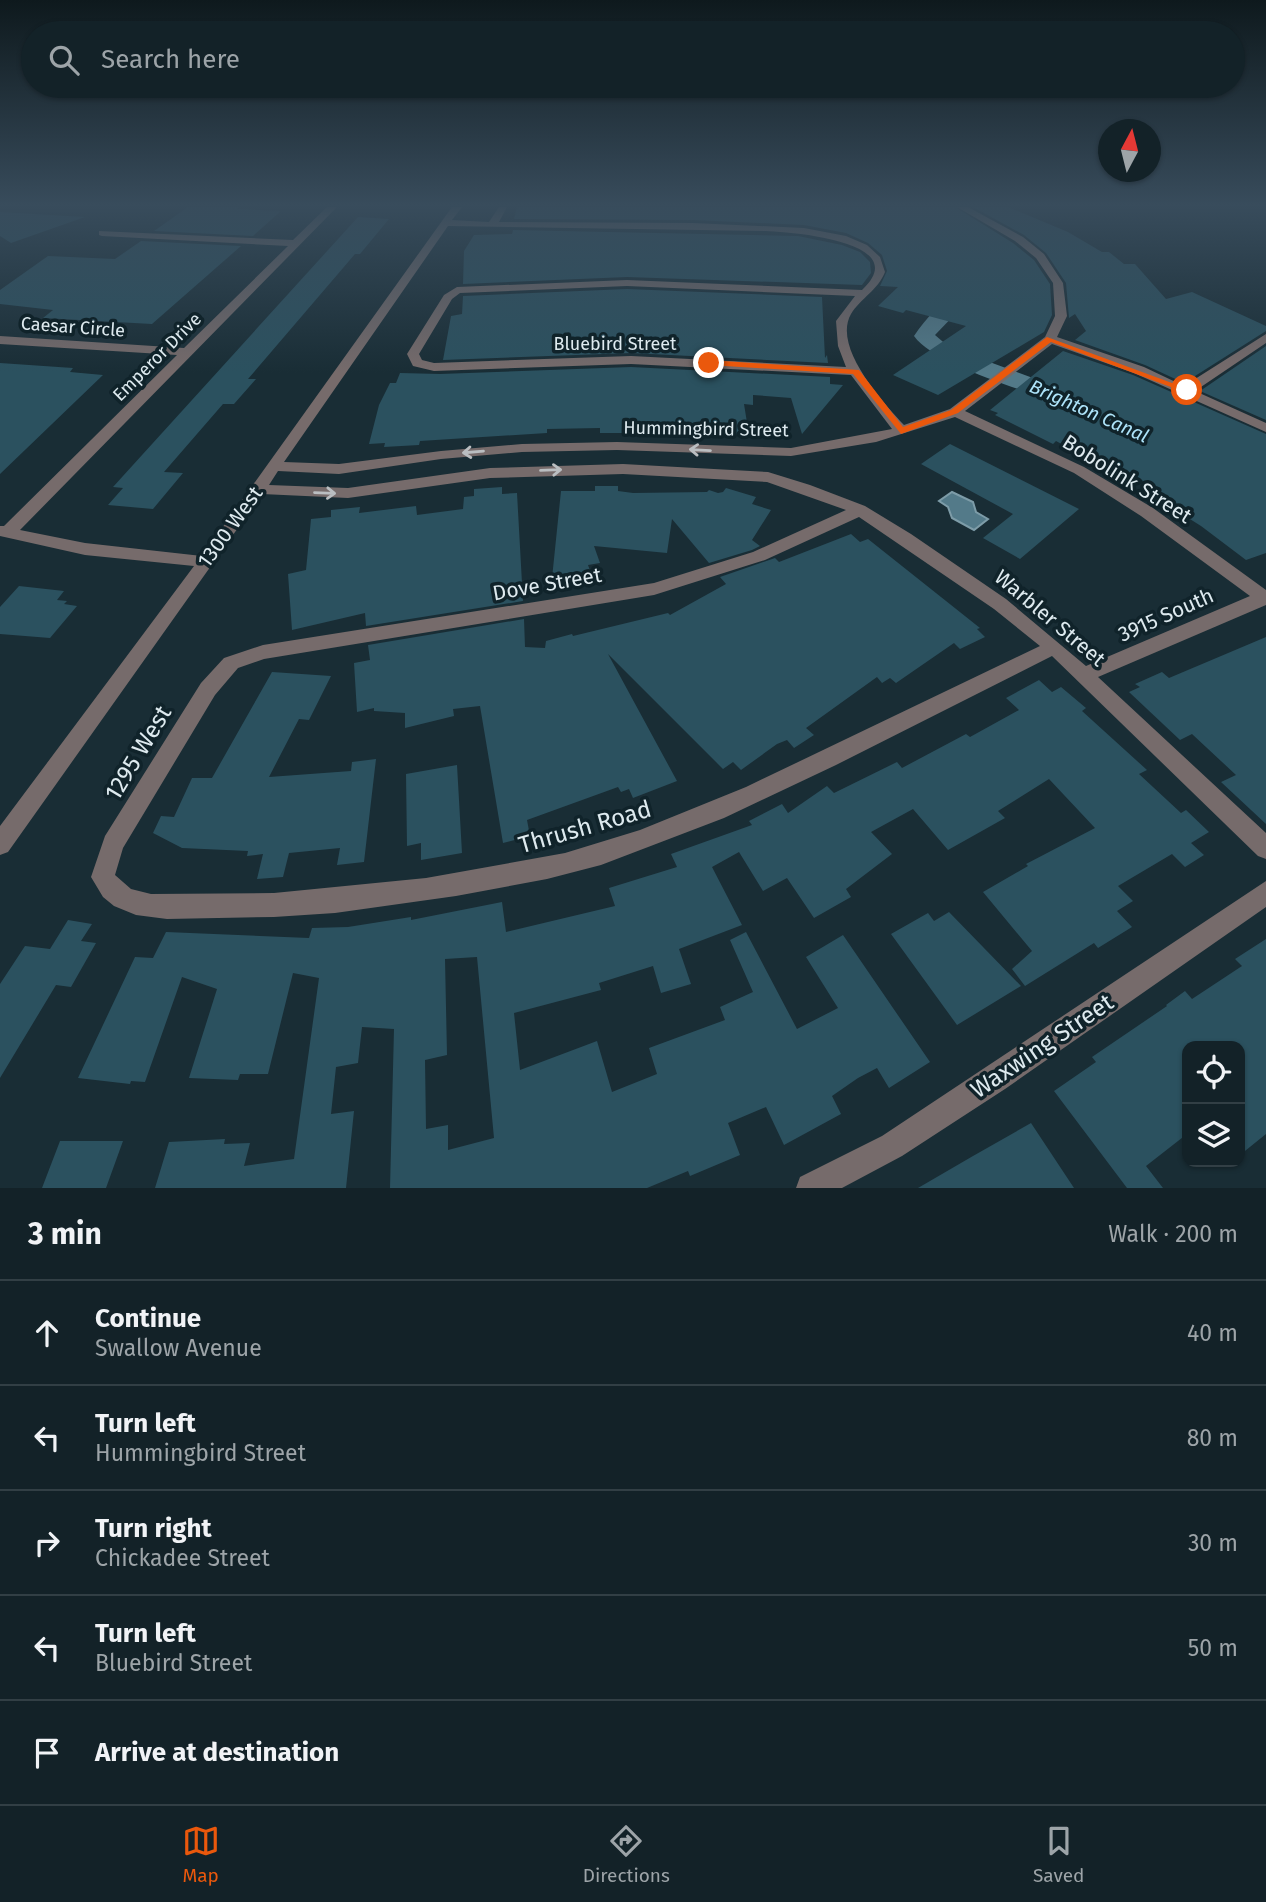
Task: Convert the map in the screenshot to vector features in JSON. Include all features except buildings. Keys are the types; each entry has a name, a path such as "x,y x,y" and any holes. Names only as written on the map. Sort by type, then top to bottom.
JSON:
{"street":[{"name":"Emperor Drive","path":"4,531 276,262"},
{"name":"1300 West","path":"0,844 418,262"},
{"path":"878,262 878,279 847,307 842,318 841,332 856,372 901,431"},
{"path":"1045,262 1058,283 1062,303 1056,330 1050,339 1187,390 1266,428"},
{"name":"Bluebird Street","path":"856,372 631,360 434,368 417,363 413,354 448,297 457,290 470,288 654,284 863,293"},
{"path":"1187,390 1266,338"},
{"name":"Hummingbird Street","path":"274,466 339,469 441,455 522,448 617,446 768,452 821,448 901,431 955,412 1050,339"},
{"name":"Caesar Circle","path":"0,340 186,352"},
{"name":"Bobolink Street","path":"955,412 1079,470 1147,512 1265,597"},
{"path":"522,448 522,471"},
{"path":"768,452 768,477"},
{"name":"Hummingbird Street","path":"257,489 348,493 430,480 522,471 623,469 768,477"},
{"name":"Warbler Street","path":"768,477 805,488 859,510 951,568 1054,647 1266,848"},
{"name":"Dove Street","path":"231,663 263,652 654,589 694,578 807,536 859,510"},
{"path":"4,531 85,549 205,562"},
{"name":"3915 South","path":"1084,676 1265,597"},
{"name":"Thrush Road","path":"103,877 109,890 121,899 150,905 257,908 380,897 500,877 599,854 686,824 789,779 1054,647"},
{"name":"1295 West","path":"103,877 113,844 208,689 231,663"},
{"name":"Waxwing Street","path":"811,1188 892,1146 984,1087 1266,893"}],"water":[{"path":"952,492 973,502 976,512 988,519 974,530 952,518 948,507 939,501"}],"waterway":[{"name":"Brighton Canal","path":"962,289 954,304 924,336 942,351 1060,396"}],"route":[{"path":"709,363 856,372 901,431 955,412 1050,339 1187,390"}]}
